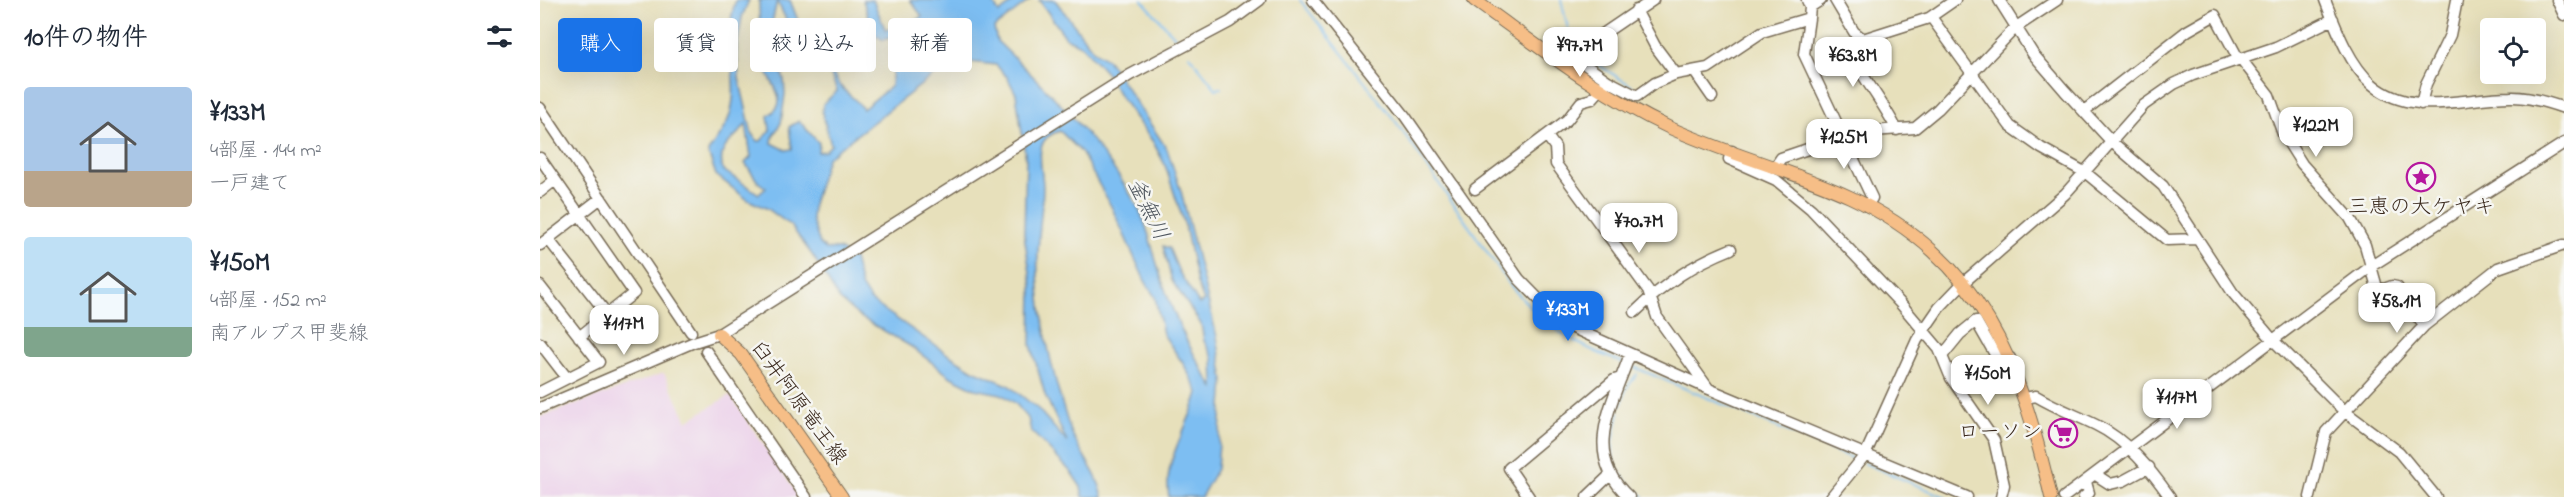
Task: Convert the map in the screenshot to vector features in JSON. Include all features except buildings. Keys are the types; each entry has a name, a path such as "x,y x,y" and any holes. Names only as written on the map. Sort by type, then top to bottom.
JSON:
{"main road":[{"path":"1474,0 1664,125 1775,167 1867,206 1919,240 1963,283 1994,327 2010,358 2025,398 2051,497"},
{"name":"臼井阿原竜王線","path":"719,334 741,354 842,497"}],"street":[{"path":"540,408 694,342 719,334 731,324 1135,72 1230,22 1260,0"},
{"path":"1313,0 1405,116 1519,279 1562,323 1709,389 1967,497"},
{"path":"1653,0 1575,53 1604,85 1637,96 1655,83 1676,74 1708,68 1762,32 1809,18"},
{"path":"1821,0 1809,3 1804,54 1872,198 1867,206"},
{"path":"1835,0 1854,32 1859,37 1867,38 1931,17 1955,0"},
{"path":"1999,0 2033,54 2112,142 2163,186 2233,293 2272,339 2344,411 2399,452 2436,497"},
{"path":"1775,167 1781,158 1843,136 1872,129 1915,128 1938,109 2015,28 2057,0"},
{"path":"2325,0 2353,59 2371,83 2390,96 2421,104 2511,96 2539,100 2564,108"},
{"path":"2421,104 2426,84 2450,35 2457,0"},
{"path":"2557,0 2564,15"},
{"path":"1636,10 1655,46 1676,74"},
{"path":"2084,111 2170,44 2215,15 2240,60 2269,95 2283,134 2302,164 2350,218 2373,265 2378,291 2397,287 2424,326"},
{"path":"1931,17 1973,73 1992,103 2017,132 2086,172 2168,240 2197,239"},
{"path":"1831,497 1865,455 1923,330 1939,308 1963,283 2065,194 2144,105 2174,84 2285,43 2333,19"},
{"path":"1867,38 1868,44 1852,58 1865,80 1877,94 1897,130"},
{"path":"1694,70 1712,97"},
{"path":"1475,189 1567,120 1581,102 1592,99 1604,85"},
{"path":"540,108 691,332"},
{"path":"1547,136 1555,147 1556,164 1651,296 1657,317 1709,389"},
{"path":"2064,497 2373,265 2564,143"},
{"path":"1732,151 1729,159 1776,180 1811,209 1923,330 1942,356 1951,378 1994,440 2004,485 2001,497"},
{"path":"540,158 634,293 579,337"},
{"path":"540,192 555,180"},
{"path":"601,198 544,242 608,315"},
{"path":"2310,497 2326,432 2424,326 2498,268 2564,245"},
{"path":"1635,312 1651,296 1700,261 1731,249"},
{"path":"540,286 599,362 540,392"},
{"path":"1942,356 1976,321 2000,363 2010,358"},
{"path":"540,343 567,378"},
{"path":"706,351 806,497"},
{"path":"1629,497 1610,475 1602,448 1630,354"},
{"path":"1529,497 1509,468 1614,380 1622,378"},
{"path":"2025,398 2037,396 2056,409 2098,425 2149,467 2170,497"},
{"path":"2096,475 2110,484 2124,480 2149,467"},
{"path":"1587,497 1610,475"},
{"path":"2084,497 2089,493 2086,482"}],"shaded area":[{"path":"664,373 687,421 730,395 799,497 540,497 540,417"}],"water":[{"path":"736,0 749,0 742,17 738,42 738,18 732,18"},
{"path":"759,0 790,0 797,18 785,18 777,1 773,18 760,18"},
{"path":"863,0 873,0 885,29 888,29 888,38 883,40 876,35 876,18 868,18"},
{"path":"910,0 992,0 999,13 1016,0 1030,0 994,28 997,41 1074,119 1124,184 1144,222 1174,312 1214,388 1213,358 1204,341 1201,324 1172,281 1163,246 1169,248 1179,272 1199,304 1204,301 1197,283 1185,226 1165,165 1153,142 1119,95 1108,75 1082,46 1066,38 1039,0 1055,0 1093,50 1108,60 1167,149 1181,191 1217,337 1224,381 1217,469 1201,497 1169,497 1168,483 1173,456 1198,392 1184,365 1163,334 1155,297 1145,281 1112,208 1081,152 1060,131 1045,140 1040,154 1043,188 1038,254 1040,294 1045,331 1063,405 1072,433 1096,477 1103,497 1083,497 1081,487 1071,472 1031,431 1028,418 1016,404 1001,394 975,389 951,377 910,346 860,317 839,299 813,256 791,226 768,209 748,200 716,175 708,152 728,120 732,107 732,72 738,72 738,63 739,78 752,134 757,141 761,141 770,130 768,116 779,104 777,92 767,72 781,72 785,94 781,123 773,136 772,143 786,150 792,149 789,127 799,121 819,143 818,152 825,151 831,145 822,113 823,104 837,91 830,73 827,72 831,72 863,109 891,86 893,72 938,72 827,158 813,204 812,220 820,244 826,249 839,249 854,259 861,286 870,300 973,370 1008,385 1038,409 1067,442 1045,395 1031,345 1032,286 1024,234 1026,160 1016,94 1007,77 996,65 972,62 972,18 919,18 922,16","holes":["746,124 751,157 745,163 758,182 766,188 759,194 723,170 721,162 727,144"]}],"waterway":[{"path":"1142,0 1175,37"},
{"path":"1300,0 1396,122 1510,285 1536,312 1561,333 1589,349 1624,363"},
{"path":"1561,0 1569,33 1576,46"},
{"path":"1189,55 1216,89 1221,88"},
{"path":"1583,55 1633,87"},
{"path":"1629,365 1856,460"},
{"path":"1621,405 1626,389 1637,374"},
{"path":"1619,412 1613,440 1614,460 1623,477 1644,497"},
{"path":"1864,463 1945,497"}],"place":[{"name":"三恵の大ケヤキ","path":"2421,177"},
{"name":"ローソン","path":"2063,433"}],"water label":[{"name":"釜無川","path":"1147,210"}]}
